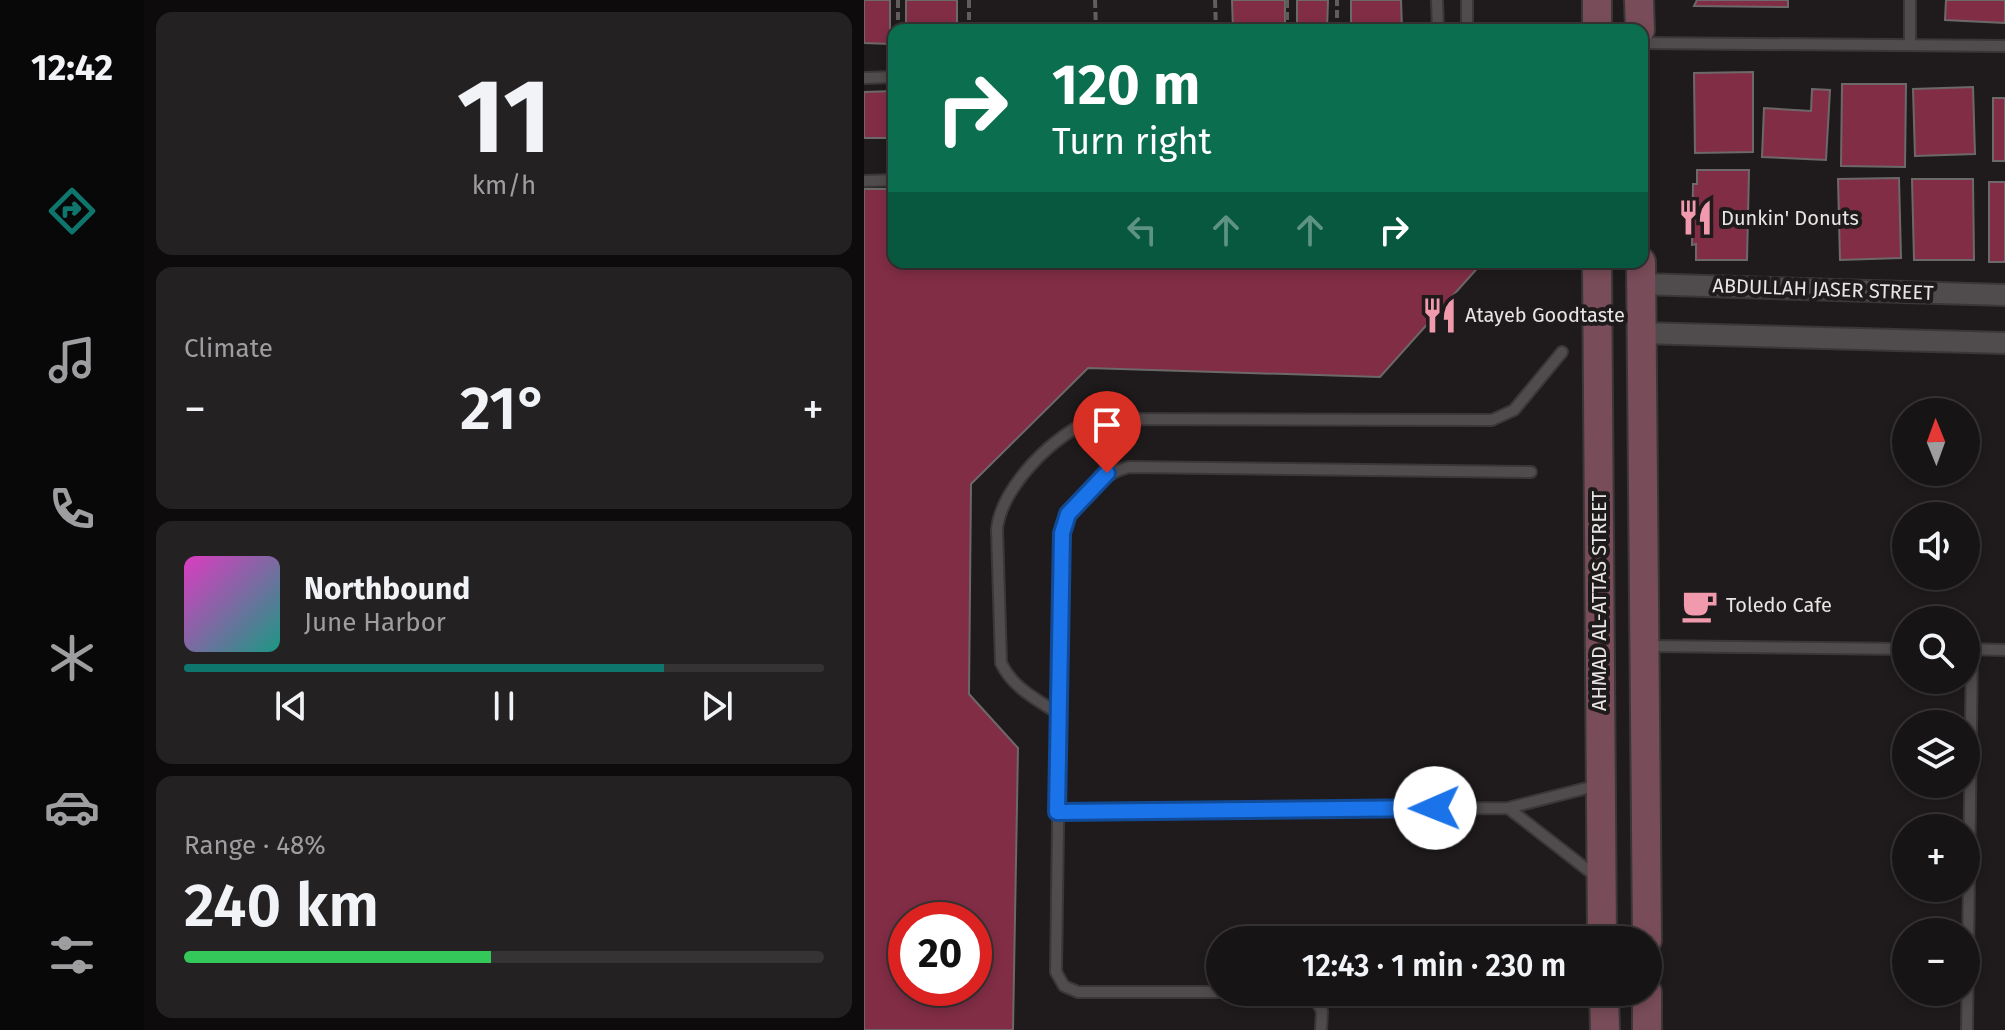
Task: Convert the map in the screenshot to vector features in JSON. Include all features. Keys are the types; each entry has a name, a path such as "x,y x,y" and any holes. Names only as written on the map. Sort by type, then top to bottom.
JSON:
{"street":[{"path":"1597,0 1597,24"},
{"path":"1639,0 1640,24"},
{"name":"AHMAD AL-ATTAS STREET","path":"1597,268 1602,926"},
{"path":"1641,273 1647,926"},
{"name":"ABDULLAH JASER STREET","path":"1641,273 2005,295"},
{"path":"1641,333 2005,343"},
{"path":"1604,1006 1605,1030"},
{"path":"1647,1006 1647,1030"}],"lane":[{"path":"1437,0 1438,24"},
{"path":"1467,0 1467,24"},
{"path":"1910,0 1910,42"},
{"path":"1648,43 1910,42 2005,46"},
{"path":"864,78 888,77"},
{"path":"864,181 888,180"},
{"path":"1059,714 1008,678 1001,663 997,529 998,513 1016,483 1077,425 1095,419 1492,420 1514,410 1562,352"},
{"path":"1206,992 1078,992 1064,986 1056,972 1062,533 1068,514 1107,473 1129,467 1531,472"},
{"path":"1645,646 1892,649"},
{"path":"1980,649 2005,650"},
{"path":"1967,1030 1969,694"},
{"path":"1057,812 1508,808 1599,785"},
{"path":"1508,808 1601,880"},
{"path":"1319,1006 1322,1011 1321,1030"}],"path":[{"path":"898,0 898,24"},
{"path":"969,0 969,24"},
{"path":"1095,0 1096,24"},
{"path":"1215,0 1216,24"},
{"path":"1287,0 1287,24"},
{"path":"1337,0 1337,24"}],"building":[{"path":"864,0 890,0 888,44 864,43"},
{"path":"906,0 957,0 957,24 906,24"},
{"path":"1232,0 1285,0 1285,24 1233,24"},
{"path":"1297,0 1328,0 1327,24 1297,24"},
{"path":"1351,0 1401,0 1402,24 1351,24"},
{"path":"1697,0 1788,0 1788,7 1694,6"},
{"path":"1946,0 2005,0 2005,23 1945,20"},
{"path":"1753,72 1753,152 1695,153 1694,73"},
{"path":"1842,84 1906,84 1905,167 1841,166"},
{"path":"1973,87 1975,154 1915,156 1913,89"},
{"path":"1812,89 1830,90 1826,160 1762,157 1764,108 1811,111"},
{"path":"888,91 888,138 864,138 864,92"},
{"path":"1993,98 2005,98 2005,161 1993,161"},
{"path":"1697,170 1749,170 1747,260 1696,260 1696,244 1692,245 1693,184 1697,184"},
{"path":"1899,178 1901,258 1840,260 1838,179"},
{"path":"1912,179 1973,179 1974,260 1914,260"},
{"path":"1989,182 2005,182 2005,262 1989,262"},
{"path":"864,189 888,189 888,268 1478,268 1380,377 1088,368 971,484 969,694 1018,748 1013,1030 864,1030"}],"place":[{"name":"Dunkin' Donuts","path":"1695,218"},
{"name":"Atayeb Goodtaste","path":"1439,315"},
{"name":"Toledo Cafe","path":"1700,605"}],"route":[{"path":"1107,473 1068,514 1062,533 1057,812 1435,808"}]}
